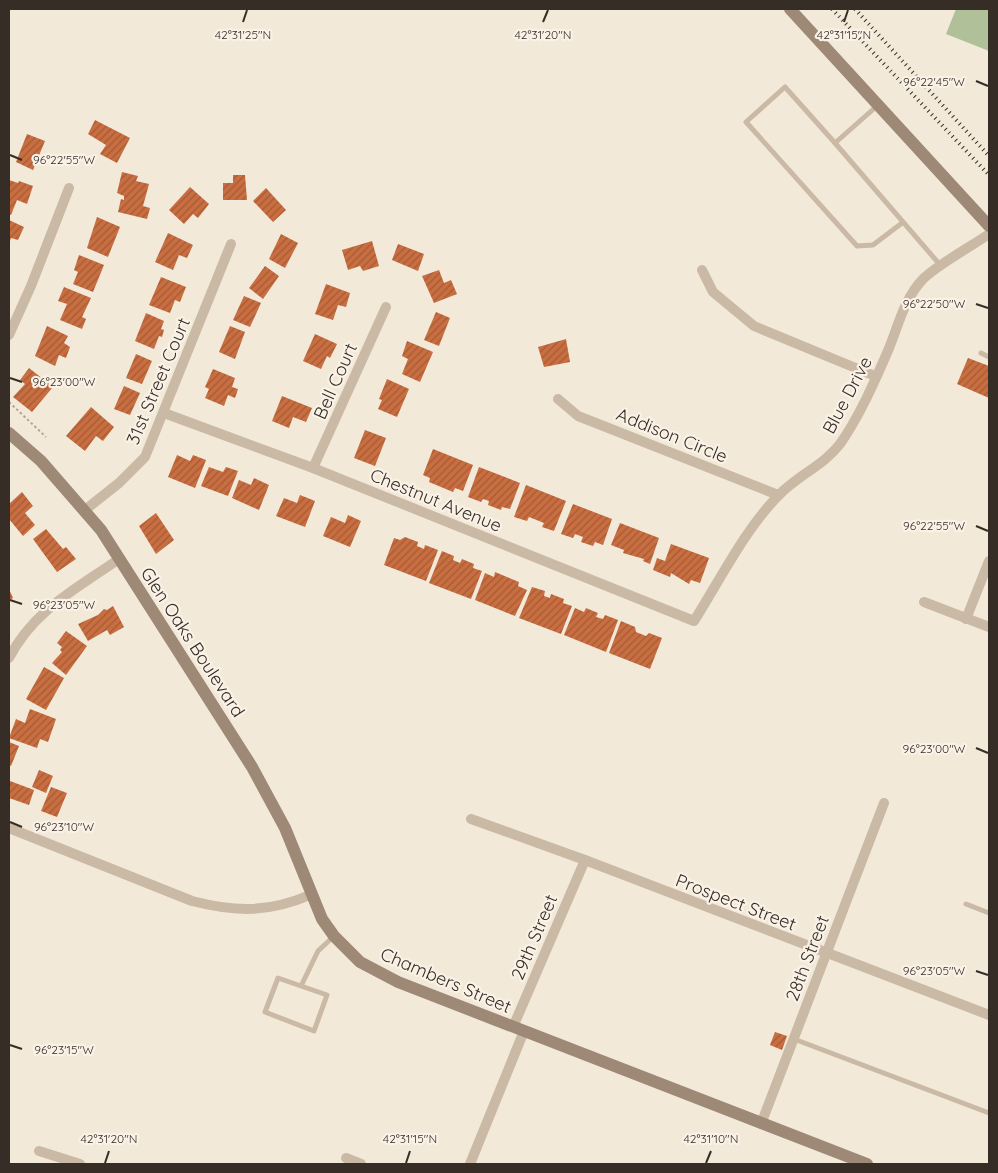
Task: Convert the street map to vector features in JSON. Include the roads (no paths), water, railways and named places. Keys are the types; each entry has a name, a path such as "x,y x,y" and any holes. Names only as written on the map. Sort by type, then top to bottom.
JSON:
{"main road":[{"path":"790,9 989,226"},
{"name":"Glen Oaks Boulevard","path":"9,433 42,462 85,510 119,559 252,767 285,828 310,895"},
{"name":"Chambers Street","path":"310,895 322,919 334,936 360,962 398,982 866,1164"}],"street":[{"path":"9,335 31,286 69,188"},
{"name":"Blue Drive","path":"694,621 759,518 778,495 837,448 848,432 912,294 924,278 989,234"},
{"name":"31st Street Court","path":"85,510 119,483 144,457 164,413 231,244"},
{"path":"702,270 712,292 754,326 875,376"},
{"name":"Bell Court","path":"313,468 386,307"},
{"name":"Addison Circle","path":"558,399 578,416 778,495"},
{"name":"Chestnut Avenue","path":"164,413 313,468 694,621"},
{"path":"9,658 31,623 49,608 119,559"},
{"path":"966,619 989,561"},
{"path":"924,602 989,628"},
{"name":"28th Street","path":"761,1124 884,804"},
{"name":"Prospect Street","path":"471,819 585,860 825,954 989,1015"},
{"path":"9,828 192,901 223,909 260,910 291,904 310,895"},
{"name":"29th Street","path":"470,1164 519,1029 585,860"},
{"path":"39,1151 80,1164"},
{"path":"346,1158 360,1164"}],"lane":[{"path":"902,223 872,245 857,246 746,122 785,87 941,267"},
{"path":"835,143 878,105"},
{"path":"980,354 989,357"},
{"path":"966,904 989,913"},
{"path":"301,986 318,951 334,936"},
{"path":"278,978 301,986 327,995 314,1031 265,1012 278,978"},
{"path":"794,1039 989,1113"}],"railway":[{"path":"832,9 989,175"},
{"path":"855,9 989,156"}]}
